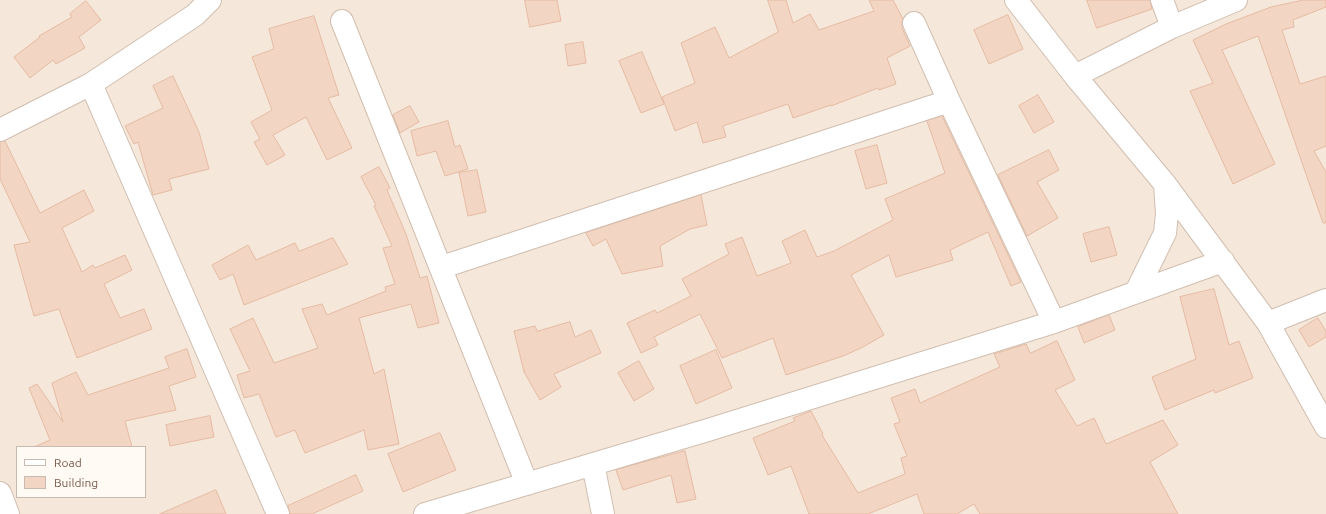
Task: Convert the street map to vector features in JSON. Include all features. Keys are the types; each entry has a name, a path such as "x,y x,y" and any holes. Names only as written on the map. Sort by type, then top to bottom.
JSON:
{"street":[{"path":"0,130 91,84 195,15 210,0"},
{"path":"1016,0 1075,76 1165,184 1223,260 1268,323 1326,427"},
{"path":"1162,0 1172,27"},
{"path":"1075,76 1172,27 1236,0"},
{"path":"342,20 528,484"},
{"path":"914,23 949,101 1054,322"},
{"path":"91,84 278,514"},
{"path":"442,267 949,101"},
{"path":"1136,292 1165,234 1167,214 1165,184"},
{"path":"425,514 716,428 1054,322 1223,260"},
{"path":"1268,323 1326,300"},
{"path":"593,464 603,514"},
{"path":"0,493 8,514"}],"shaded area":[{"path":"0,0 1326,0 1326,514 0,514"}],"building":[{"path":"525,0 557,0 561,21 530,27"},
{"path":"768,0 786,0 793,23 810,14 819,30 874,11 869,0 893,0 903,19 902,28 910,46 887,58 896,84 879,90 878,88 831,106 793,118 788,104 723,126 726,137 703,143 697,122 675,131 662,97 695,83 681,43 715,27 729,58 778,32"},
{"path":"1087,0 1150,0 1152,9 1097,28"},
{"path":"1304,0 1326,0 1326,7 1293,20 1294,27 1282,30 1300,84 1326,76 1326,146 1314,151 1326,172 1326,223 1323,223 1258,36 1222,50 1275,164 1233,184 1190,91 1213,83 1193,40 1226,24 1271,7"},
{"path":"86,1 101,20 79,37 85,48 56,64 53,60 30,78 14,57 40,37 39,36 72,17 70,14"},
{"path":"1008,15 1023,49 989,64 974,30"},
{"path":"314,16 339,95 328,98 352,148 327,160 306,117 273,135 285,155 267,165 254,142 260,139 251,122 272,110 252,57 274,49 269,29"},
{"path":"583,42 586,63 568,66 565,45"},
{"path":"642,52 664,104 641,113 619,61"},
{"path":"173,76 199,132 209,169 169,179 172,190 153,195 138,142 134,144 125,126 163,108 153,86"},
{"path":"1038,95 1054,122 1034,133 1019,106"},
{"path":"410,106 419,122 400,133 393,115"},
{"path":"942,116 1021,282 1011,286 988,232 950,250 953,260 896,277 889,255 851,275 884,335 843,356 786,375 773,338 722,358 700,314 654,337 658,345 641,353 627,323 655,310 657,313 691,296 682,279 729,254 725,244 742,237 757,276 791,263 782,241 805,230 817,257 834,251 893,220 885,199 945,173 927,121"},
{"path":"448,121 455,147 460,145 468,169 445,176 436,151 417,156 411,131"},
{"path":"5,141 40,213 84,190 94,211 62,228 82,272 93,265 95,268 125,255 132,270 104,284 120,318 144,309 152,329 77,358 59,309 34,316 14,245 30,242 0,179 0,142"},
{"path":"877,145 887,183 866,189 855,151"},
{"path":"1049,150 1059,170 1037,182 1058,218 1027,236 998,175"},
{"path":"379,167 390,188 387,190 406,234 420,278 427,276 439,323 418,328 411,304 359,318 374,374 384,369 399,444 368,450 364,430 305,453 295,430 276,437 259,394 244,398 237,375 250,371 230,329 253,318 274,363 318,348 302,309 322,304 327,315 386,291 385,287 395,284 383,248 392,246 374,206 376,205 361,177"},
{"path":"477,170 486,212 468,216 459,173"},
{"path":"701,195 707,225 690,229 660,246 663,266 622,274 606,239 593,246 586,233"},
{"path":"1109,227 1117,255 1091,262 1083,234"},
{"path":"333,238 348,264 244,305 233,274 220,280 212,265 248,245 256,260 295,243 299,251"},
{"path":"1214,289 1229,345 1239,341 1253,378 1215,393 1214,390 1165,410 1152,377 1196,359 1180,297"},
{"path":"1109,315 1115,330 1084,343 1078,327"},
{"path":"1318,318 1326,331 1326,337 1309,347 1299,330"},
{"path":"570,322 575,337 591,330 601,353 554,374 561,387 540,400 524,372 514,331 535,326 537,331"},
{"path":"1057,341 1075,380 1055,390 1077,426 1094,418 1106,444 1163,420 1178,445 1150,462 1178,514 980,514 974,504 957,514 924,514 917,494 868,514 809,514 791,466 768,475 753,438 795,421 793,418 811,411 823,434 822,435 858,493 905,474 901,458 907,456 894,424 900,422 891,398 915,389 920,403 1000,367 994,354 1026,344 1030,353"},
{"path":"187,349 196,377 169,386 176,410 125,421 132,446 36,446 50,440 29,388 37,384 63,422 52,383 76,372 88,395 169,368 165,357"},
{"path":"716,350 732,388 696,404 680,366"},
{"path":"639,361 654,389 634,401 618,373"},
{"path":"210,416 214,437 170,446 166,425"},
{"path":"440,433 456,470 403,492 388,454"},
{"path":"685,451 696,499 677,503 671,475 623,490 616,470"},
{"path":"356,475 363,491 312,514 290,514 288,506"},
{"path":"216,490 226,514 160,514"}]}
